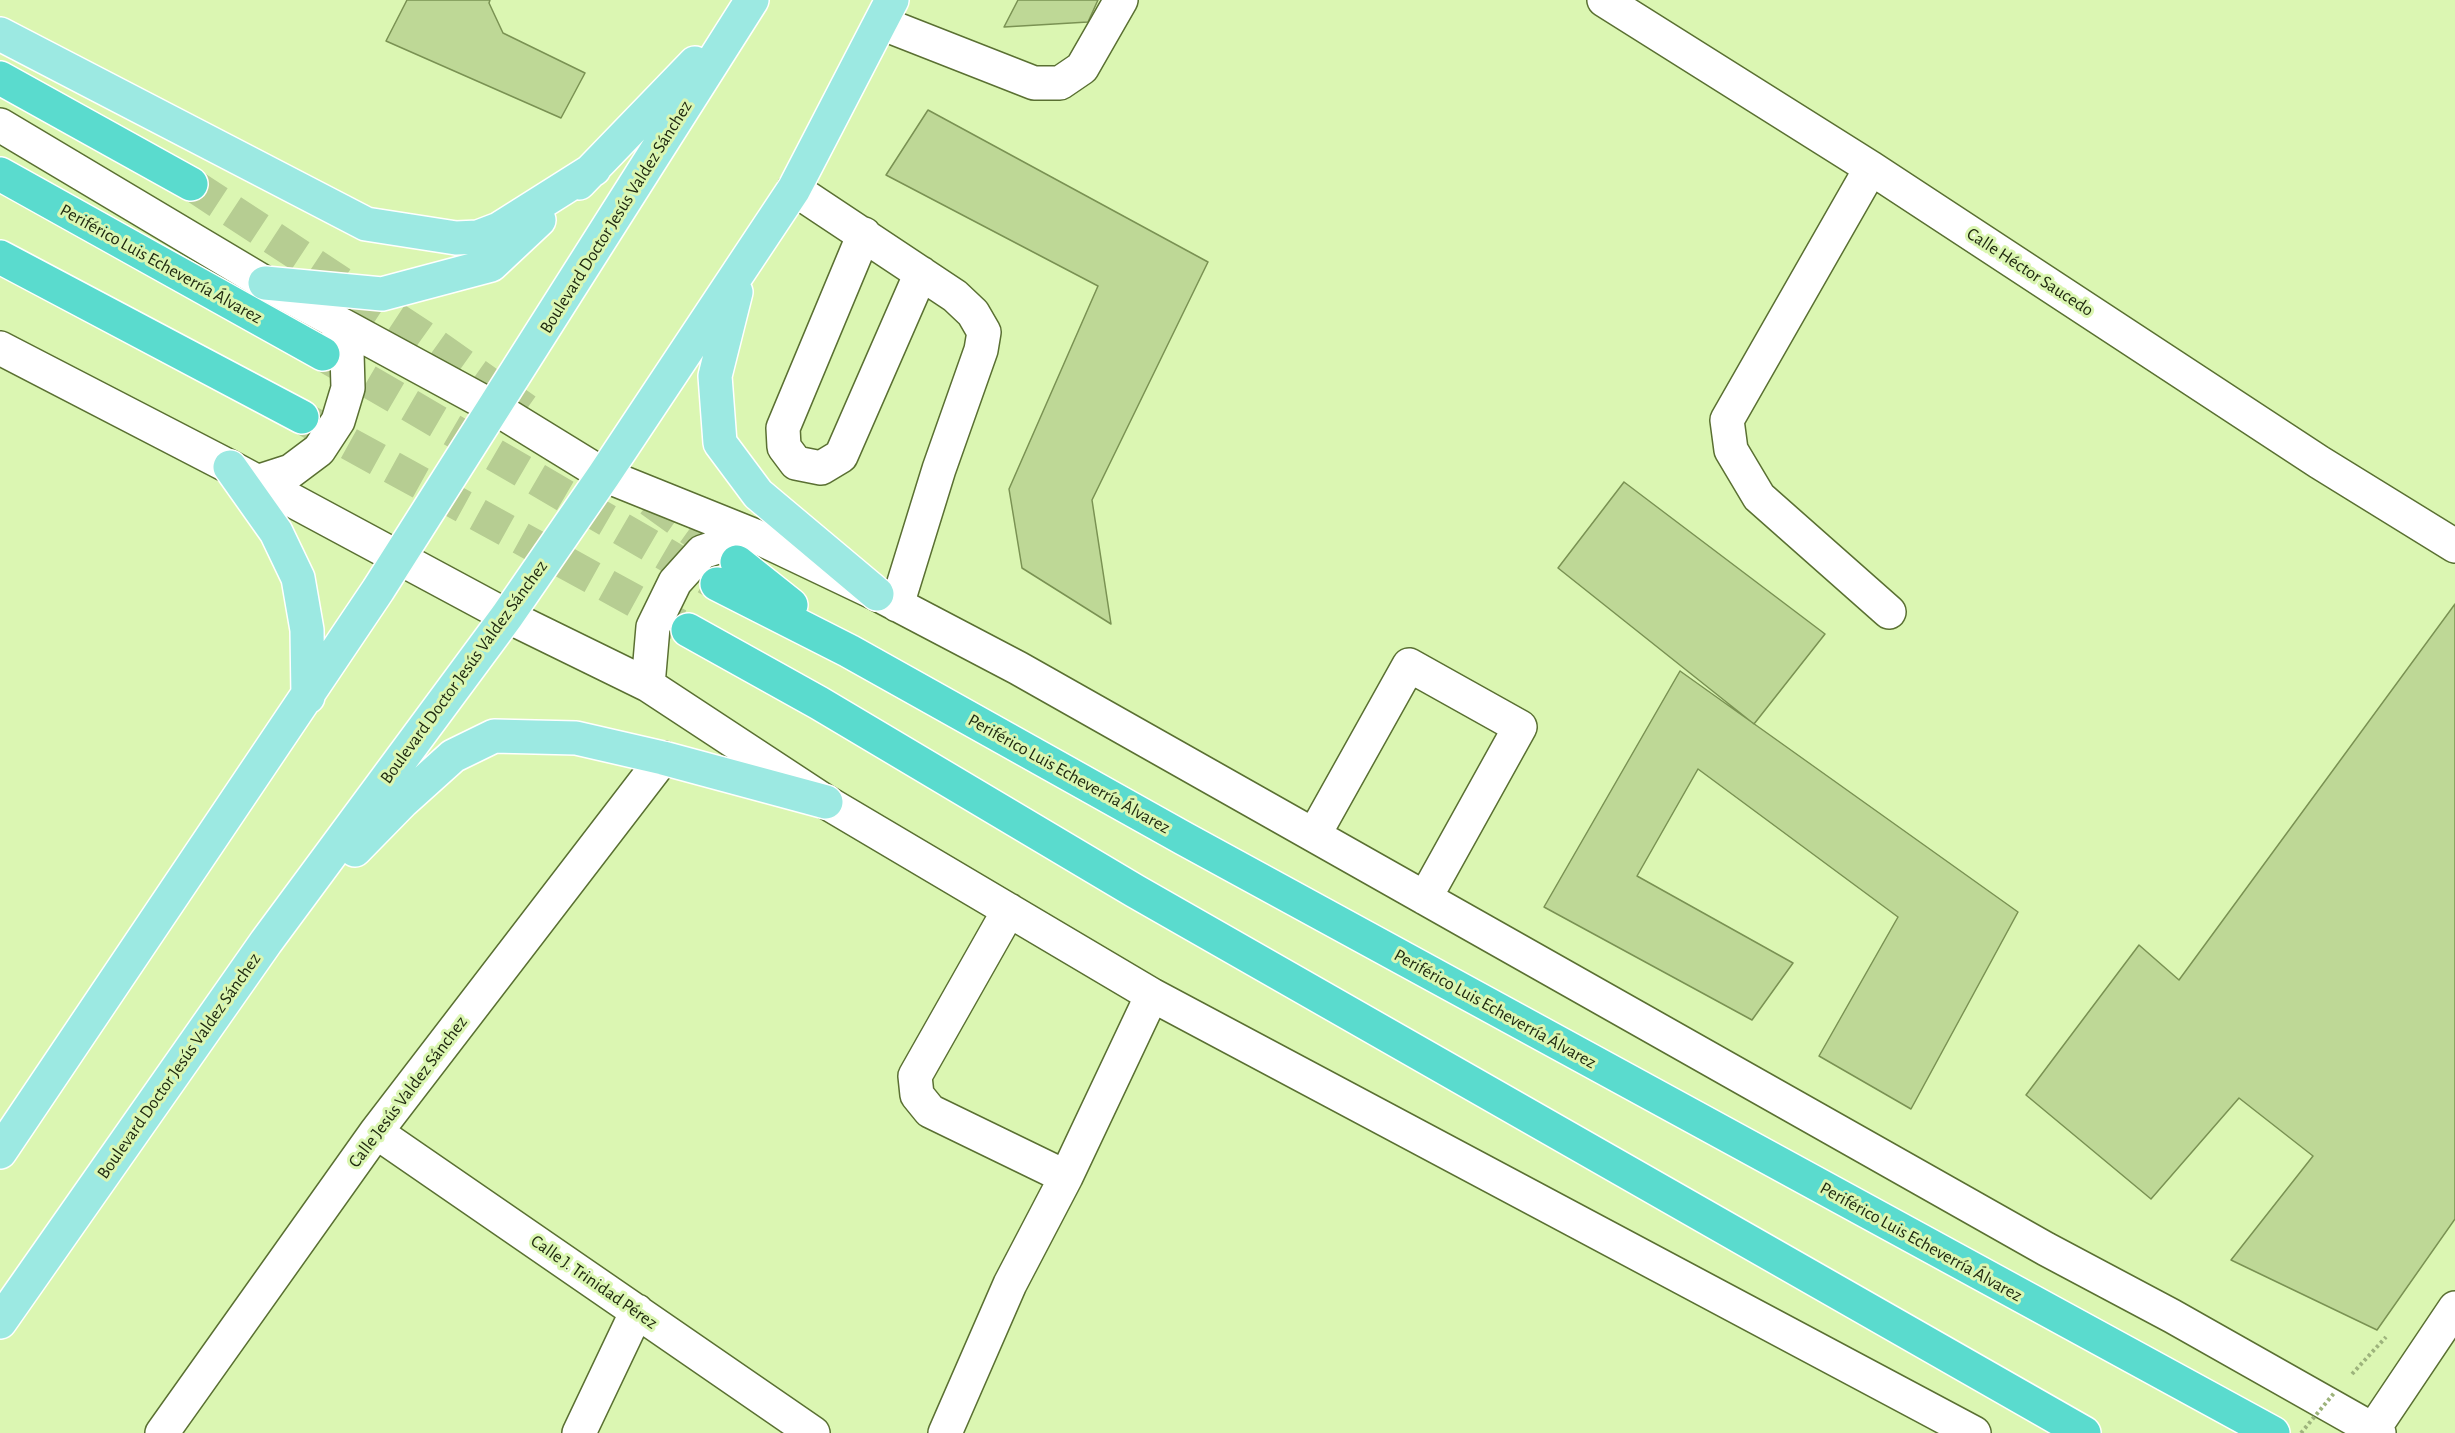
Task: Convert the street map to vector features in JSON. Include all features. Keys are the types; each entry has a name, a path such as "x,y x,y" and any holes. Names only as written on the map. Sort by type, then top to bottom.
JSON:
{"highway":[{"path":"0,78 191,184"},
{"name":"Periférico Luis Echeverría Álvarez","path":"0,174 322,354"},
{"path":"0,257 302,417"},
{"name":"Periférico Luis Echeverría Álvarez","path":"727,573 849,651 1194,844 2273,1433"},
{"path":"688,630 819,703 1146,897 2077,1431"}],"main road":[{"name":"Boulevard Doctor Jesús Valdez Sánchez","path":"0,1152 399,559 748,6"},
{"path":"266,283 382,294 491,265 594,169 748,6"},
{"name":"Boulevard Doctor Jesús Valdez Sánchez","path":"0,1322 266,942 507,616 604,475 794,189 886,11"},
{"path":"0,34 366,224 456,238 478,237 499,229 594,169"},
{"path":"742,268 715,376 720,442 758,494 887,600"},
{"path":"243,474 276,532 298,578 307,630 308,697"},
{"path":"266,942 403,801 453,756 494,736 576,738 663,758 826,802"}],"street":[{"path":"886,11 1034,83 1060,83 1082,68 1121,0"},
{"name":"Calle Héctor Saucedo","path":"1604,0 1871,168 2319,462 2455,546"},
{"path":"0,125 266,283 495,408 604,475 753,535 887,600 1018,668 2374,1432 2455,1308"},
{"path":"1871,168 1727,420 1731,450 1759,497 1889,612"},
{"path":"794,189 955,296 974,313 984,332 981,350 939,469 887,600"},
{"path":"864,234 783,428 784,447 796,463 821,468 841,456 921,273"},
{"path":"243,474 291,471 319,450 338,421 348,388 347,352 335,320"},
{"path":"0,348 243,474 507,616 648,685 826,802 1152,995 1974,1433"},
{"path":"648,685 653,627 675,582 702,552 753,535"},
{"path":"1314,835 1409,665 1520,727 1425,898"},
{"name":"Calle Jesús Valdez Sánchez","path":"162,1433 376,1132 663,758"},
{"path":"1009,910 915,1076 917,1095 930,1111 1066,1178"},
{"path":"945,1433 1010,1284 1066,1178 1152,995"},
{"name":"Calle J. Trinidad Pérez","path":"376,1132 813,1433"},
{"path":"579,1433 637,1311"}],"path":[{"path":"2301,1433 2335,1392"}],"building":[{"path":"407,0 490,0 489,3 503,33 585,73 561,118 386,41"},
{"path":"1018,0 1098,0 1088,22 1004,27"},
{"path":"928,110 1208,262 1092,500 1111,624 1022,568 1009,489 1098,286 886,175"},
{"path":"1624,482 1825,634 1754,724 1558,568"},
{"path":"2455,604 2455,1219 2377,1330 2231,1260 2313,1156 2239,1098 2151,1199 2026,1095 2139,945 2179,980"},
{"path":"1680,671 2018,912 1911,1109 1819,1056 1898,917 1698,769 1637,876 1793,963 1752,1020 1544,907"}],"tunnel":[{"path":"191,184 422,336 526,410"},
{"path":"325,356 713,582"},
{"path":"306,420 684,628"},
{"path":"650,500 735,561"}]}
